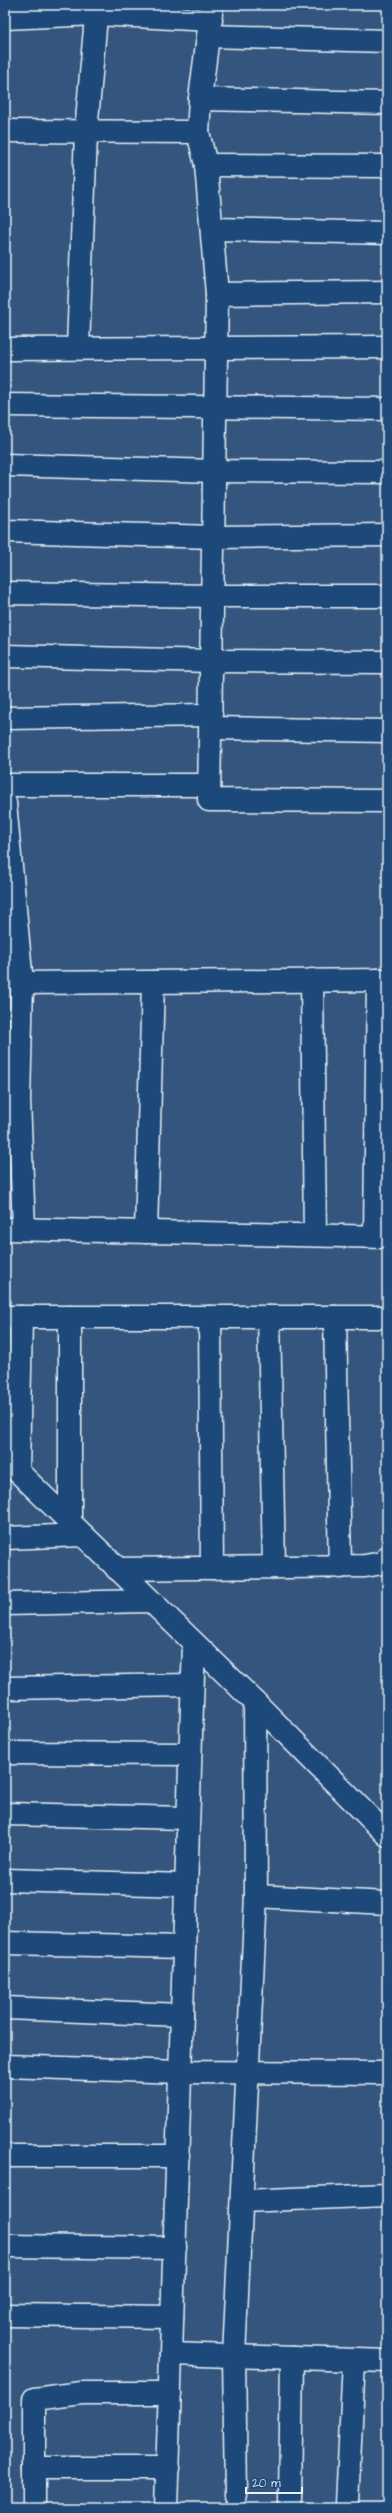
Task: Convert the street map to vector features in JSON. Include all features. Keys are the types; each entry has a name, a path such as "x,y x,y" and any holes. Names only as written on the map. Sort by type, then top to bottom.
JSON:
{"street":[{"path":"78,348 86,132 96,9"},
{"path":"5,18 96,9 211,20 387,41"},
{"path":"211,20 200,99 198,132 206,165 217,294 209,800 387,800"},
{"path":"200,99 387,103"},
{"path":"5,131 198,132"},
{"path":"206,165 387,166"},
{"path":"212,229 387,233"},
{"path":"217,294 387,292"},
{"path":"5,348 387,347"},
{"path":"5,405 387,409"},
{"path":"5,465 215,471 387,472"},
{"path":"5,531 214,538 387,535"},
{"path":"5,593 213,596 387,596"},
{"path":"5,656 212,661 387,662"},
{"path":"5,718 210,721 387,732"},
{"path":"5,784 209,784"},
{"path":"5,803 22,983 12,1100 15,1229 381,1236 382,980 22,983"},
{"path":"312,980 315,1235"},
{"path":"146,1232 153,982"},
{"path":"387,1317 13,1317 11,1465 255,1702 387,1835"},
{"path":"70,1317 76,1528"},
{"path":"210,1317 212,1568"},
{"path":"269,1317 274,1567"},
{"path":"335,1317 340,1567"},
{"path":"5,1538 76,1528"},
{"path":"118,1568 340,1567 365,1566 382,1563 387,1558"},
{"path":"5,1604 150,1600"},
{"path":"166,2508 194,1643"},
{"path":"5,1688 192,1685"},
{"path":"236,2495 234,2356 243,2200 256,1896 255,1702"},
{"path":"5,1753 190,1754"},
{"path":"5,1814 188,1818"},
{"path":"5,1880 186,1884"},
{"path":"256,1896 387,1903"},
{"path":"5,1943 184,1947"},
{"path":"5,2008 182,2015"},
{"path":"5,2066 180,2072 248,2071 387,2073"},
{"path":"5,2156 178,2156"},
{"path":"243,2200 387,2195"},
{"path":"5,2246 175,2248"},
{"path":"5,2315 172,2317"},
{"path":"171,2354 387,2361"},
{"path":"290,2500 292,2358"},
{"path":"347,2504 354,2360"},
{"path":"34,2508 34,2399 82,2393 170,2393"},
{"path":"34,2468 168,2468"}]}
